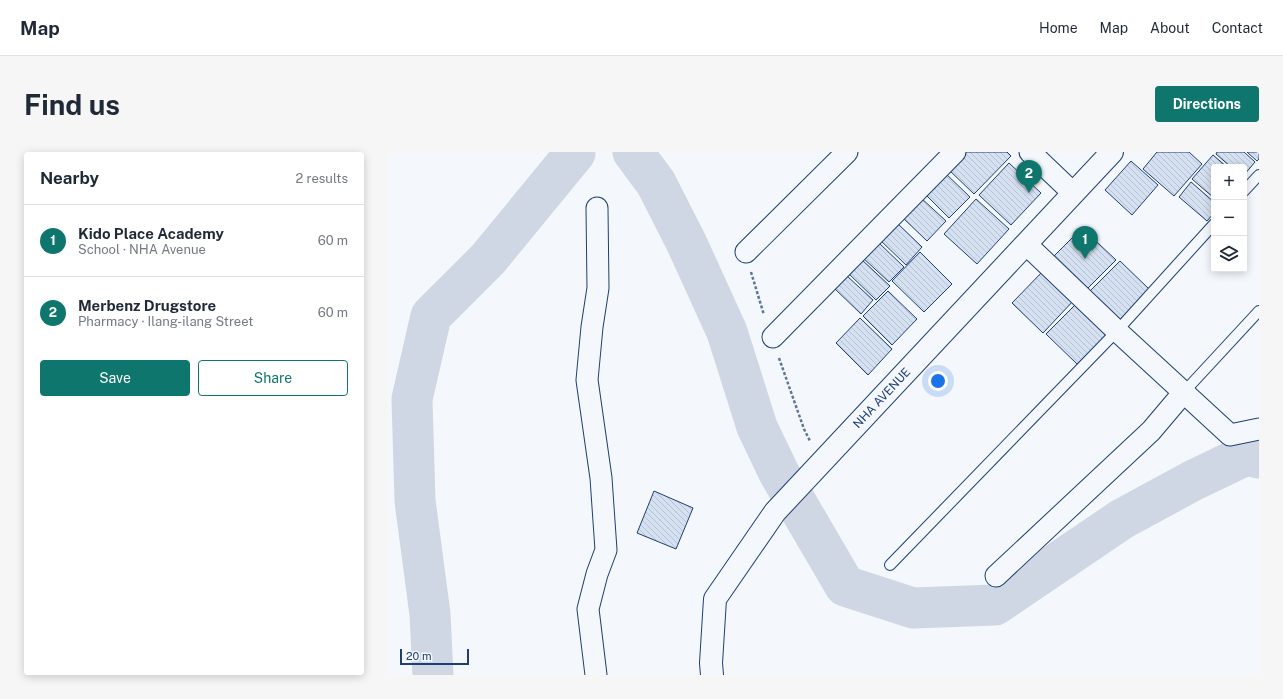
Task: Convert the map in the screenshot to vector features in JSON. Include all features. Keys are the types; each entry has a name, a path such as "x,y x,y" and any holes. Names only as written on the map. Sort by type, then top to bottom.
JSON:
{"street":[{"path":"746,252 846,152"},
{"path":"773,337 955,152"},
{"path":"1030,152 1073,193"},
{"name":"NHA AVENUE","path":"712,675 711,663 715,599 775,512 1112,152"},
{"path":"596,675 588,609 597,574 606,550 600,478 587,380 592,328 598,288 597,208"},
{"path":"1026,244 1230,435 1259,429"},
{"path":"996,576 1151,431 1184,392"}],"lane":[{"path":"1247,188 1259,175"},
{"path":"890,565 1118,331 1211,227"},
{"path":"1184,392 1259,311"}],"building":[{"path":"964,152 1007,152 1011,156 974,194 948,169"},
{"path":"1157,152 1189,152 1202,164 1174,196 1143,169"},
{"path":"1217,152 1244,152 1255,162 1247,171 1247,164 1228,164 1216,154"},
{"path":"1247,152 1259,152 1259,159 1257,161"},
{"path":"1213,155 1224,164 1211,164 1211,195 1192,179"},
{"path":"1131,161 1158,185 1132,215 1105,190"},
{"path":"1009,163 1041,193 1011,225 979,195"},
{"path":"943,171 970,197 949,218 923,192"},
{"path":"1191,182 1211,199 1211,216 1207,221 1179,197"},
{"path":"920,197 946,221 927,241 901,216"},
{"path":"976,199 1009,229 977,264 944,234"},
{"path":"895,221 922,247 906,265 878,238"},
{"path":"1082,228 1116,260 1087,289 1053,257"},
{"path":"878,242 904,267 889,282 863,258"},
{"path":"920,252 952,284 924,312 892,281"},
{"path":"861,259 890,286 876,300 848,273"},
{"path":"1120,261 1149,289 1118,322 1088,293"},
{"path":"1044,270 1074,300 1043,333 1012,303"},
{"path":"846,275 873,300 861,314 834,288"},
{"path":"888,291 917,319 892,345 863,316"},
{"path":"1076,304 1107,334 1077,364 1046,334"},
{"path":"860,318 892,349 868,375 836,343"},
{"path":"654,491 693,508 676,549 637,533"}],"waterway":[{"path":"633,152 656,183 687,244 727,332 757,427 779,473 845,586 913,608 995,605 1122,519 1192,481 1246,455 1259,458"},
{"path":"433,675 430,614 415,501 412,399 431,316 488,259 575,153"}],"place":[{"name":"Merbenz Drugstore","path":"1029,193"},
{"name":"Kido Place Academy","path":"1085,259"}]}
